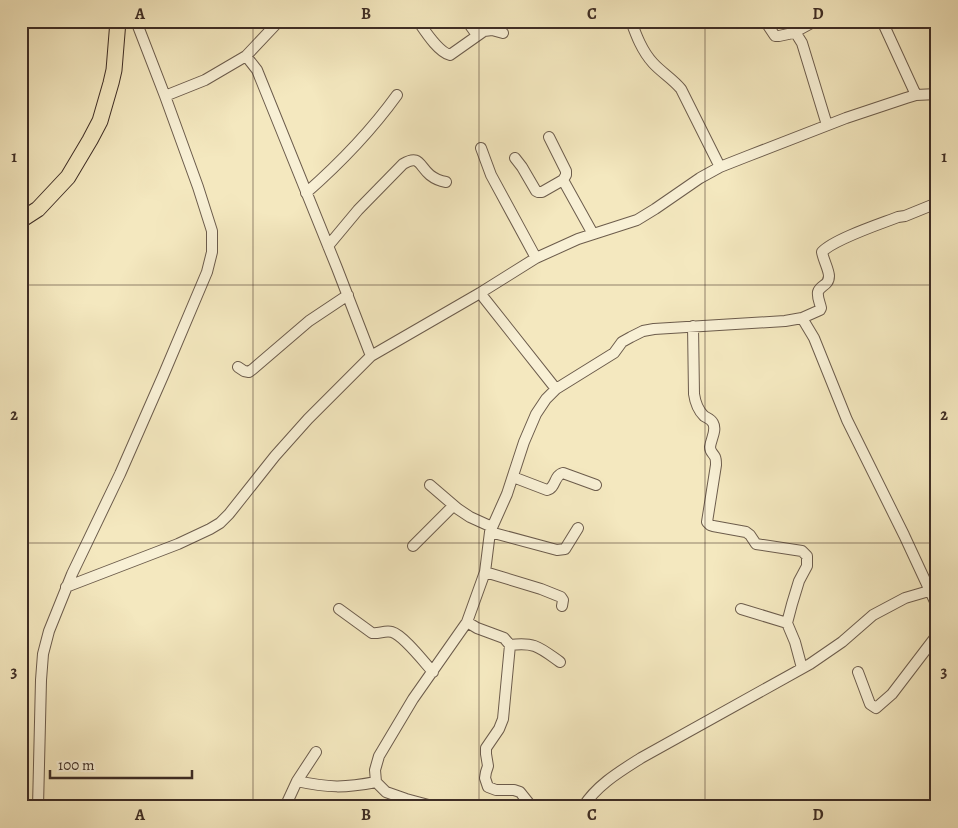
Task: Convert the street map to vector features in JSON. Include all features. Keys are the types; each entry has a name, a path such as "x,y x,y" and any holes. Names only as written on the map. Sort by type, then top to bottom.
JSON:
{"main road":[{"path":"21,220 38,209 68,177 100,121 112,76 118,21"}],"street":[{"path":"38,807 43,654 48,631 66,587 120,474 200,290 212,256 211,227 161,85 136,21"},
{"path":"165,96 205,80 246,56 279,21"},
{"path":"418,21 443,52 450,55 484,31 492,30 503,33"},
{"path":"467,21 477,35"},
{"path":"631,21 644,52 681,89 720,167"},
{"path":"765,21 775,36 793,33 814,21"},
{"path":"883,21 916,95"},
{"path":"793,33 797,35 802,43 827,125"},
{"path":"246,56 257,70 371,356"},
{"path":"66,587 178,544 220,523 308,419 371,356 480,294 536,258 578,238 636,220 695,181 720,167 827,125 916,95 937,94"},
{"path":"306,193 331,172 397,95"},
{"path":"515,158 538,192 542,192 563,180 566,171 550,137"},
{"path":"481,148 492,175 536,258"},
{"path":"328,246 358,210 403,164 410,160 416,160 430,175 446,182"},
{"path":"563,180 592,234"},
{"path":"436,807 386,792 376,782 375,770 380,756 413,699 467,622 485,572 491,529 507,494 524,442 536,414 546,399 556,389 614,353 622,342 637,334 654,329 786,321 802,318 820,310 818,292 826,284 829,276 822,252 826,247 898,216 905,216 937,203"},
{"path":"480,294 556,389"},
{"path":"238,367 249,372 309,321 348,295"},
{"path":"802,318 814,338 847,420 937,606"},
{"path":"693,326 694,394 700,412 714,423 715,428 710,447 711,452 716,458 716,465 707,522 713,526 746,532 756,544 805,552 807,566 799,581 787,623 795,642 802,668"},
{"path":"513,477 547,490 552,488 558,476 563,473 596,485"},
{"path":"430,485 453,506 470,517 491,529 535,546 557,550 565,549 578,528"},
{"path":"413,546 453,506"},
{"path":"485,572 561,597 563,600 562,606"},
{"path":"584,807 587,800 617,773 802,668 842,642 873,615 905,598 929,591"},
{"path":"741,609 787,623"},
{"path":"338,610 372,633 391,632 399,635 432,672"},
{"path":"467,622 477,628 504,638 510,644 525,643 536,646 560,662"},
{"path":"858,672 870,704 876,708 892,694 937,635"},
{"path":"510,644 503,719 499,729 486,748 488,766 485,778 488,787 496,790 520,792 532,807"},
{"path":"285,807 297,781 316,752"},
{"path":"297,781 336,787 376,782"}]}
